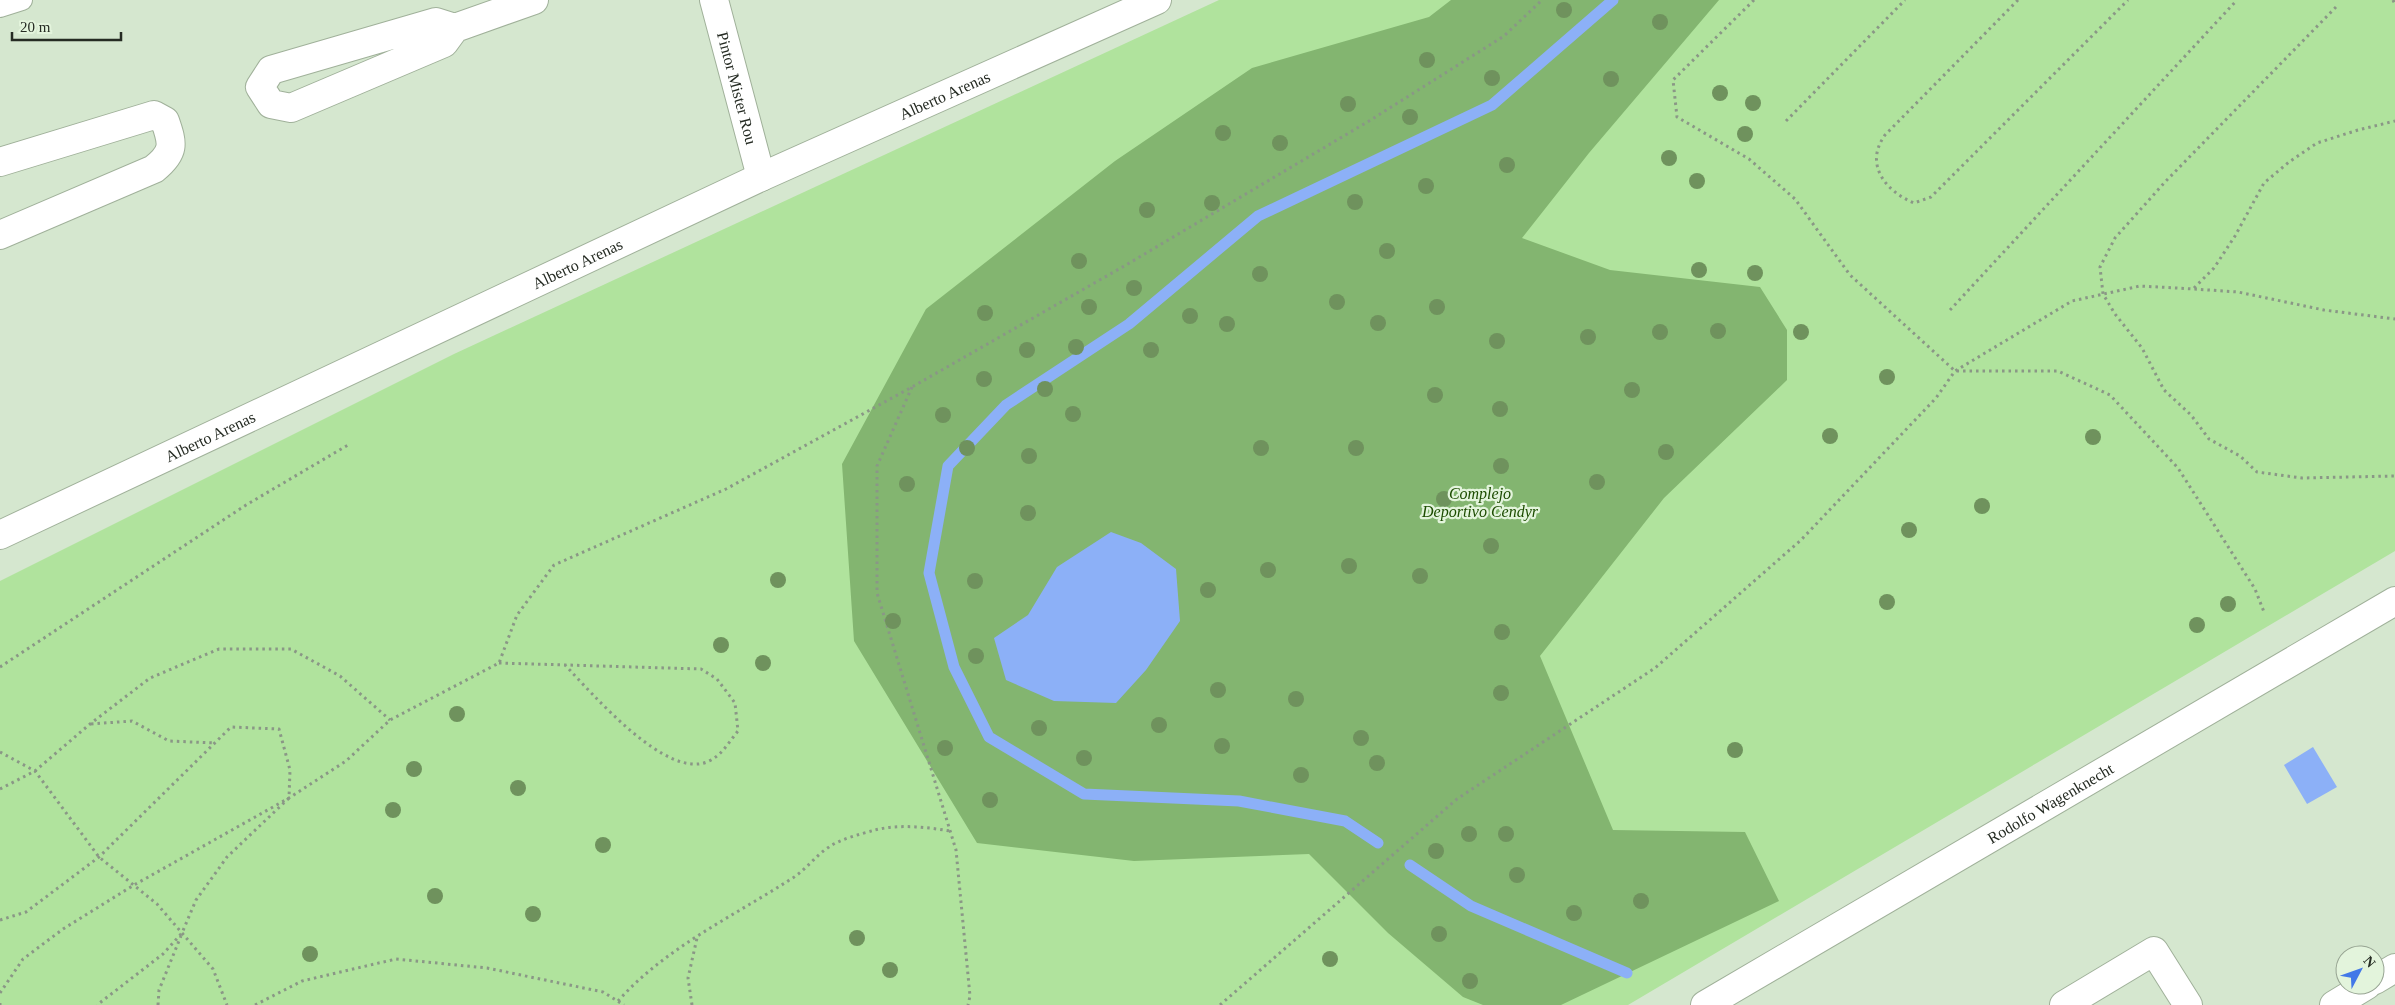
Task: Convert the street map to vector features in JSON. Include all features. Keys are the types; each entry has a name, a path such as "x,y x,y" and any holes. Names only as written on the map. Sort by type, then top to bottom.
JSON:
{"street":[{"path":"455,28 436,22 271,70 260,87 270,104 291,108 444,43 455,28 534,0"},
{"name":"Alberto Arenas","path":"0,535 761,177 1157,0"},
{"name":"Pintor Mister Rou","path":"722,2 761,177"},
{"path":"0,162 154,115 165,121 172,143 166,159 154,168 0,235"},
{"name":"Rodolfo Wagenknecht","path":"1705,1005 2395,601"},
{"path":"2064,1005 2154,951 2188,1005"},
{"path":"2334,1005 2351,995"}],"lane":[{"path":"0,7 22,0"}],"path":[{"path":"499,662 518,615 554,565 726,489 912,387 1134,260 1369,121 1504,36 1542,0"},
{"path":"1754,0 1674,80 1677,117 1748,159 1795,199 1850,275 1955,371 2058,371 2110,395 2178,468 2256,589 2264,612"},
{"path":"1786,121 1905,0"},
{"path":"2018,0 1885,135 1877,146 1876,165 1884,181 1898,196 1914,203 1931,197 2128,0"},
{"path":"1950,310 2237,0"},
{"path":"2393,0 2395,4"},
{"path":"2336,7 2165,182 2116,238 2100,267 2103,294 2115,314 2142,348 2164,390 2191,415 2209,439 2240,456 2257,472 2302,478 2395,476"},
{"path":"2194,289 2214,268 2235,236 2264,183 2289,162 2317,143 2358,130 2395,122"},
{"path":"1220,1005 1457,799 1656,668 1801,540 1936,398 1955,371 2072,300 2140,286 2194,289 2238,292 2324,310 2395,319"},
{"path":"912,387 877,466 877,593 956,850 970,996 968,1005"},
{"path":"0,667 246,505 348,445"},
{"path":"0,788 35,772 90,724 150,678 219,649 291,649 340,676 390,720"},
{"path":"0,993 23,959 63,928 134,885 289,798 346,761 390,720 499,662 701,669 717,679 735,703 738,731 721,753 708,762 686,764 665,757 630,731 565,665"},
{"path":"90,724 132,721 169,741 216,743"},
{"path":"0,920 26,912 100,857 231,727 280,729 290,770 289,798 227,856 196,900 159,990 158,1005"},
{"path":"0,752 35,772 100,857 157,904 213,969 227,1005"},
{"path":"618,1001 632,985 723,919 793,878 830,846 876,830 920,826 950,832"},
{"path":"97,1005 163,954 182,933"},
{"path":"692,1005 688,978 697,938"},
{"path":"254,1005 302,981 396,959 488,968 603,992 624,1005"}],"green space":[{"name":"Complejo Deportivo Cendyr","path":"1219,0 2395,0 2395,551 1628,1005 0,1005 0,581 454,354"},
{"path":"1451,0 1719,0 1589,153 1522,238 1610,270 1760,287 1787,330 1787,380 1664,498 1540,656 1613,830 1745,832 1779,901 1561,1005 1483,1005 1463,997 1388,933 1309,854 1134,861 977,843 854,641 842,464 926,309 1115,161 1252,68 1429,17"}],"water":[{"path":"1111,532 1141,543 1176,569 1180,621 1146,670 1116,703 1054,701 1006,680 994,638 1028,615 1057,567"},
{"path":"2313,747 2337,787 2307,804 2284,765"}],"waterway":[{"path":"1378,843 1345,821 1239,801 1084,794 989,737 954,667 929,573 948,466 1006,405 1129,324 1258,216 1492,105 1613,0"},
{"path":"1410,865 1471,906 1627,973"}]}
